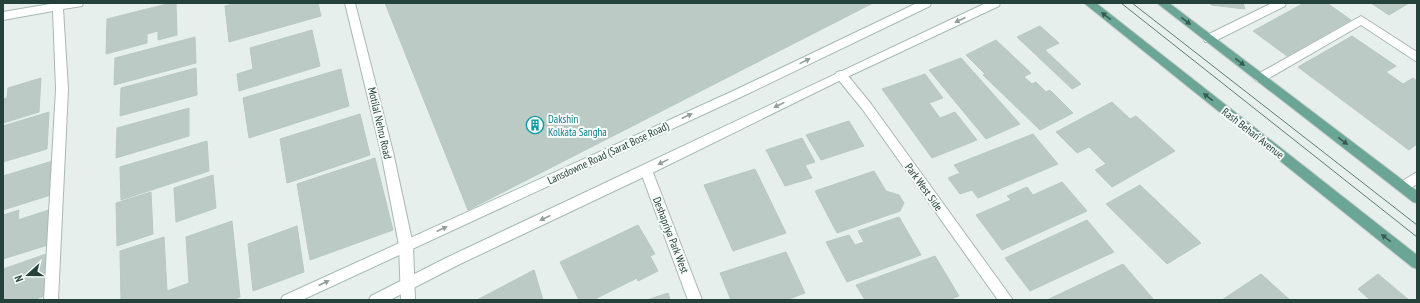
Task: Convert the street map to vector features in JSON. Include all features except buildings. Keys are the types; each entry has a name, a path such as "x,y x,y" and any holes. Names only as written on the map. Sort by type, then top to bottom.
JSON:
{"main road":[{"path":"3,16 78,3"},
{"name":"Motilal Nehru Road","path":"350,3 356,22 387,152 406,245 408,300"},
{"name":"Lansdowne Road (Sarat Bose Road)","path":"288,300 737,94 926,3"},
{"path":"376,300 453,261 995,3"},
{"name":"Rash Behari Avenue","path":"1089,3 1417,262"},
{"path":"1162,3 1417,198"},
{"path":"1209,39 1281,3"},
{"path":"51,300 62,88 58,6"},
{"path":"1260,78 1361,20 1417,58"},
{"name":"Park West Side","path":"841,75 868,107 1006,300"},
{"name":"Deshapriya Park West","path":"646,170 695,300"},
{"path":"1403,187 1417,176"}],"tram line":[{"path":"1121,3 1417,237"},
{"path":"1132,3 1417,225"}],"place":[{"name":"Dakshin Kolkata Sangha","path":"535,125"}]}
